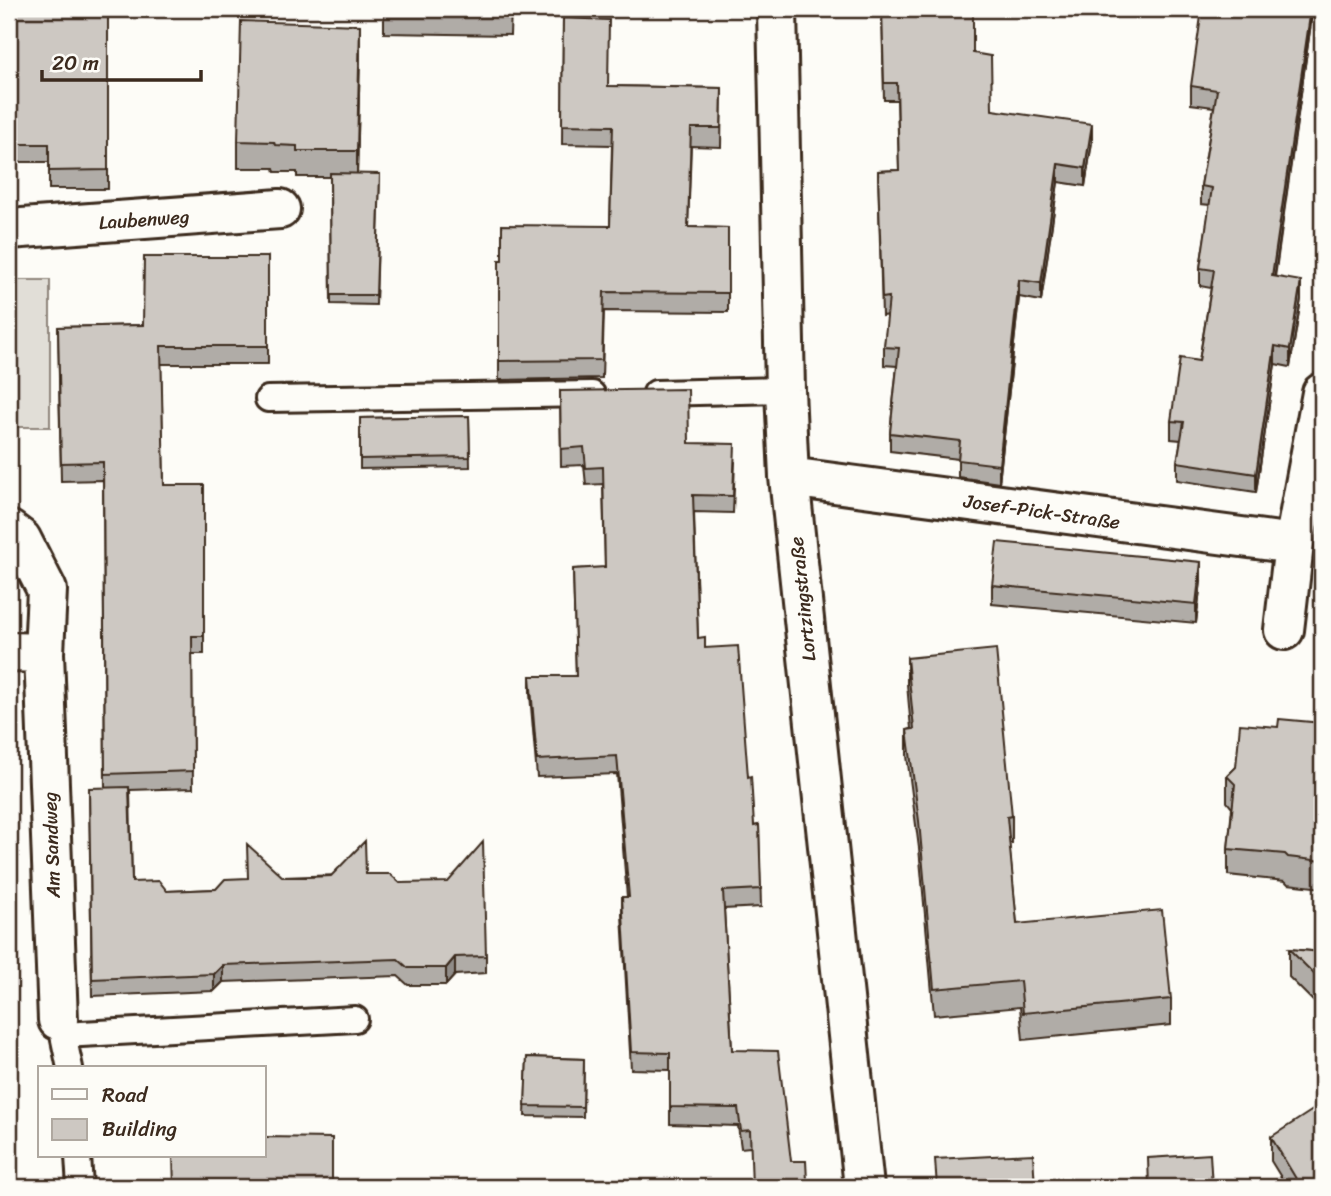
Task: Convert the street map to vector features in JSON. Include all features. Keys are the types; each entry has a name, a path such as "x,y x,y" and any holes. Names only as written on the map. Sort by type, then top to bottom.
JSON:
{"street":[{"name":"Lortzingstraße","path":"777,9 789,477 864,1187"},
{"name":"Laubenweg","path":"9,229 280,209"},
{"path":"1284,630 1294,544 1322,393"},
{"name":"Josef-Pick-Straße","path":"789,477 1294,544"},
{"name":"Am Sandweg","path":"9,530 21,539 47,590 26,652 60,1028"}],"lane":[{"path":"268,399 785,390"},
{"path":"60,1028 355,1019"},
{"name":"Am Sandweg","path":"60,1028 70,1066"},
{"path":"78,1158 80,1187"}],"shaded area":[{"path":"9,280 50,280 50,427 9,427"}],"building":[{"path":"11,9 108,9 108,170 49,171 49,144 11,144"},
{"path":"405,9 510,9 510,11"},
{"path":"882,9 973,9 973,53 991,56 992,110 1092,124 1085,168 1058,164 1041,283 1019,280 999,465 958,460 960,441 890,433 899,348 884,347 889,297 882,298 878,171 899,170 897,83 884,83"},
{"path":"1202,9 1311,9 1272,276 1301,281 1290,349 1275,346 1256,474 1177,462 1184,422 1171,421 1180,358 1199,361 1214,270 1200,268 1212,188 1201,186 1217,90 1191,86"},
{"path":"563,18 609,20 608,86 722,88 721,128 691,128 688,227 728,228 728,293 604,292 602,360 499,361 499,260 502,260 502,225 610,226 613,126 562,125"},
{"path":"241,21 360,25 357,151 297,151 297,146 275,145 274,142 238,141"},
{"path":"330,173 380,174 376,295 331,295"},
{"path":"144,257 268,257 268,346 161,346 164,485 204,485 204,636 192,636 193,771 105,774 103,462 61,463 58,327 143,325"},
{"path":"688,389 689,443 735,444 733,496 693,495 698,638 705,637 705,648 738,646 748,777 751,776 754,826 759,825 761,889 723,891 732,1050 778,1051 791,1161 806,1161 807,1181 811,1181 811,1187 752,1187 750,1130 741,1131 738,1108 670,1107 670,1053 631,1052 622,897 629,897 617,756 537,760 530,676 576,676 573,569 605,567 603,467 586,468 584,447 561,449 560,391"},
{"path":"469,416 470,457 360,459 360,418"},
{"path":"997,542 1201,562 1196,604 992,585"},
{"path":"996,649 1012,816 1007,817 1017,924 1162,910 1171,999 1023,1013 1020,981 934,989 919,821 907,730 914,729 907,658"},
{"path":"1279,719 1322,723 1322,861 1288,857 1285,854 1228,849 1235,784 1227,776 1236,767 1240,724 1278,727"},
{"path":"129,787 132,882 159,881 167,891 216,889 225,879 248,878 247,844 283,877 308,877 331,876 365,841 366,874 390,874 400,883 448,882 483,842 486,956 455,957 446,968 408,968 398,959 223,965 214,974 92,979 89,788"},
{"path":"1289,949 1322,952 1322,982"},
{"path":"527,1057 584,1059 583,1107 525,1106"},
{"path":"1322,1104 1322,1187 1301,1187 1271,1137"},
{"path":"266,1137 332,1138 332,1187 174,1187 173,1158 266,1158"},
{"path":"1033,1154 1035,1187 937,1187 935,1159"},
{"path":"1210,1154 1212,1187 1149,1187 1148,1158"}]}
